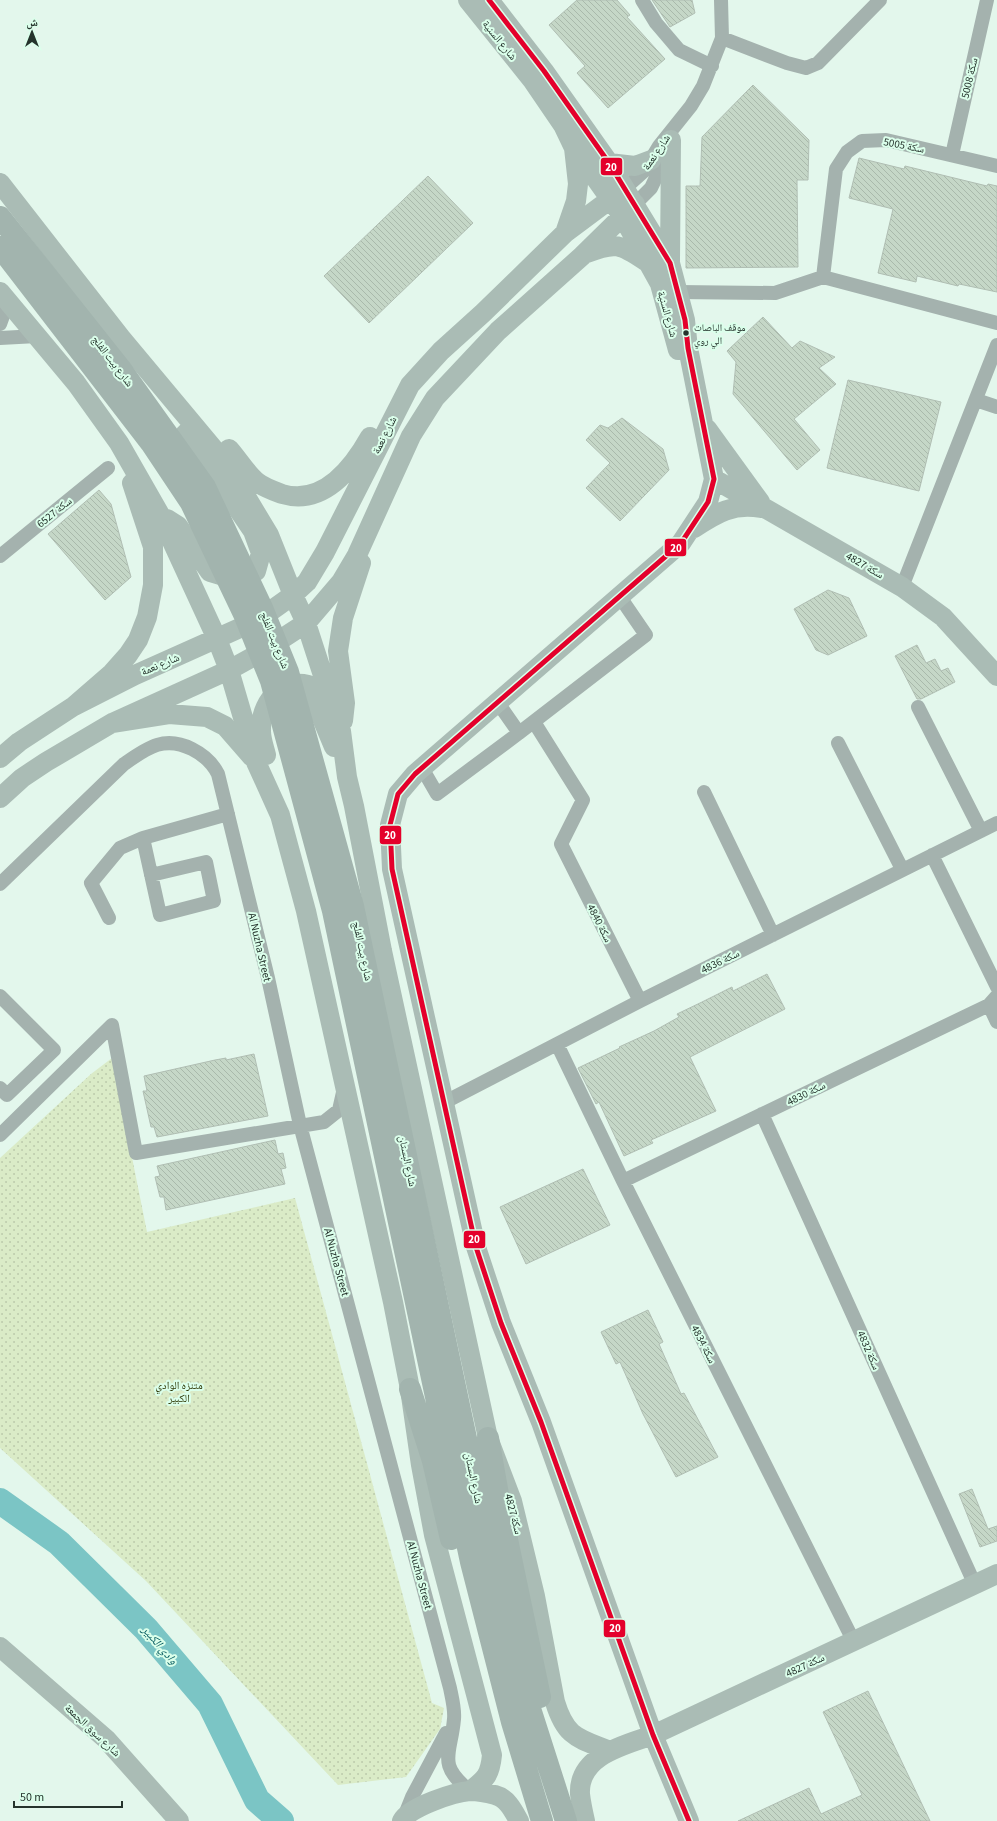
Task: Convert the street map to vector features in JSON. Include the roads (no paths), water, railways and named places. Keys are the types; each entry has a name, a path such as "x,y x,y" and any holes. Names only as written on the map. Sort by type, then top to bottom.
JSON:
{"main road":[{"name":"شارع بيت الفلج","path":"0,217 120,368 205,487 262,608 288,672 353,906 401,1130"},
{"name":"شارع بيت الفلج","path":"0,247 151,443 191,503 244,614 270,681 333,911 380,1134"},
{"name":"شارع البستان","path":"401,1130 491,1556 526,1696 566,1821"},
{"name":"شارع البستان","path":"380,1134 471,1562 512,1722 542,1821"},
{"path":"410,1389 433,1461 477,1643 491,1686 512,1722"},
{"path":"488,1438 500,1506 539,1687 557,1795"}],"street":[{"name":"شارع السنية","path":"468,0 533,81 563,125 574,148 623,202 670,263 685,320 688,348 714,479"},
{"name":"شارع السنية","path":"489,0 544,71 609,163 623,202 660,284 714,479"},
{"path":"642,0 656,23 679,50 712,66"},
{"name":"شارع نعمة","path":"0,798 22,778 112,723 229,670 260,653 306,623 341,582 372,524 411,436 435,398 498,331 582,256 623,202 651,160 691,106 712,66 722,38 721,0"},
{"path":"722,38 787,63 806,68 818,63 880,0"},
{"name":"سكة 5008","path":"952,155 987,0"},
{"path":"670,263 673,131"},
{"name":"شارع نعمة","path":"74,706 135,675 258,620 293,595 307,582 325,552 410,385 441,351 483,314 565,233 651,188 660,171 673,131"},
{"name":"سكة 5005","path":"823,277 836,169 847,152 862,141 886,140 997,166"},
{"path":"565,233 576,201 578,184 574,148"},
{"path":"609,163 635,166 651,160"},
{"path":"0,183 154,378 227,465 269,535 306,623 342,731"},
{"path":"582,256 607,245 626,248 650,264"},
{"path":"678,292 775,293 823,277 997,323"},
{"path":"0,324 4,297"},
{"path":"4,297 76,383 119,443 159,513 217,639 229,670 256,762 280,814"},
{"path":"0,338 37,336"},
{"path":"902,587 997,345"},
{"path":"154,378 174,416 253,531 261,554 256,571 246,575 230,578 210,572 178,526 159,513"},
{"path":"191,422 224,443 257,482 274,491 285,494 308,496 330,486 359,457 382,417 410,385"},
{"path":"976,400 997,407"},
{"path":"702,422 764,508"},
{"path":"0,758 19,742 74,706 112,673 135,645 147,617 153,585 153,547 119,443"},
{"name":"سكة 6527","path":"0,556 108,468"},
{"path":"689,1821 653,1735 541,1422 496,1309 476,1247 392,869 390,824 398,794 422,768 681,543 708,502 714,479"},
{"name":"سكة 4827","path":"714,479 902,587 943,617 997,676"},
{"path":"690,531 718,513 733,508 746,505 764,508"},
{"path":"346,777 342,731 345,703 338,650 344,618 372,524"},
{"path":"422,768 437,794 519,734 646,635 620,597"},
{"path":"346,777 308,685 299,683 281,688 270,698 262,715 261,732 280,814 306,911 393,1302 410,1389 421,1465 434,1535 492,1755 490,1769 485,1780 470,1791 446,1797 418,1808 403,1819"},
{"path":"498,703 519,734"},
{"path":"918,708 981,831"},
{"path":"112,723 169,714 207,718 225,726 256,762"},
{"name":"سكة 4840","path":"534,722 583,800 561,844 640,1001"},
{"name":"Al Nuzha Street","path":"0,884 124,764 145,749 167,742 179,742 201,753 212,763 218,774 268,978 300,1125 450,1688 454,1719 447,1756 450,1771 456,1780 470,1791"},
{"path":"838,743 902,869"},
{"name":"سكة 4827","path":"346,777 354,806 385,966 488,1438 512,1501 535,1596 560,1719 567,1730 576,1737 610,1751"},
{"path":"704,792 772,935"},
{"path":"109,918 91,883 120,848 143,838 228,814"},
{"name":"سكة 4836","path":"444,1102 640,1001 902,869 932,856 997,823"},
{"path":"143,838 151,875 160,915 214,901 206,862 151,875"},
{"path":"932,856 997,987"},
{"path":"0,996 54,1050 7,1095 0,1088"},
{"path":"993,1000 997,1022"},
{"name":"سكة 4830","path":"623,1181 993,1000"},
{"path":"0,1135 112,1025 136,1153 324,1122 339,1110 345,1082"},
{"name":"سكة 4834","path":"557,1044 623,1181 854,1642"},
{"name":"سكة 4832","path":"762,1114 975,1585"},
{"name":"سكة 4827","path":"585,1821 580,1792 584,1775 592,1761 610,1751 653,1735 997,1574"},
{"name":"شارع سوق الجمعة","path":"0,1647 106,1739 179,1821"},
{"path":"403,1819 412,1797 454,1719"},
{"path":"470,1791 495,1795 506,1801 519,1821"}],"waterway":[{"name":"وادي الكبير","path":"0,1501 59,1543 146,1629 210,1704 257,1800 281,1821"}],"place":[{"name":"موقف الباصات الي روي","path":"686,333"}],"park label":[{"name":"متنزه الوادي الكبير","path":"179,1391"}]}
